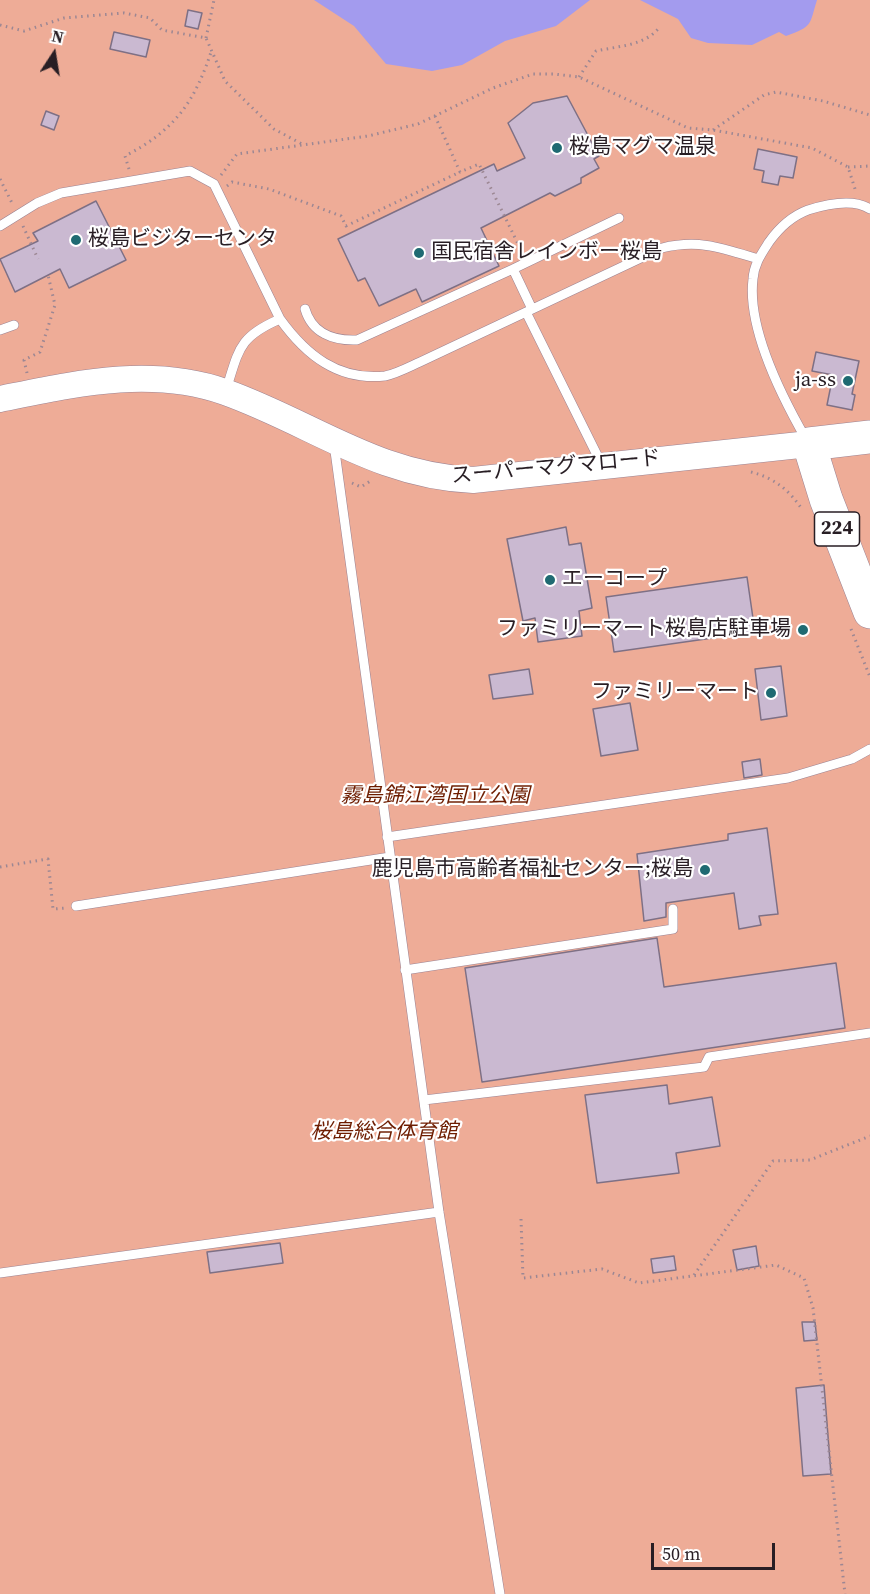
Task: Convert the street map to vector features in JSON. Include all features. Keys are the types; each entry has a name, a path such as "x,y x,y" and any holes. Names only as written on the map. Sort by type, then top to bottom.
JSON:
{"highway":[{"path":"809,444 870,437"},
{"name":"224","path":"809,444 826,499 870,612"}],"street":[{"name":"スーパーマグマロード","path":"0,399 106,379 146,377 185,382 225,392 369,458 444,479 473,480 809,444"}],"lane":[{"path":"0,226 18,214 61,193 190,171 214,184 280,320 312,357 331,368 360,376 387,375 420,362 663,248 685,242 708,244 758,259"},
{"path":"809,444 786,403 755,318 753,278 758,259 778,229 801,213 821,206 859,202 870,198"},
{"path":"859,202 870,209"},
{"path":"304,309 308,319 317,330 331,337 357,340 619,218"},
{"path":"513,268 529,311 603,466"},
{"path":"225,392 243,342 251,333 280,320"},
{"path":"0,330 14,325"},
{"path":"333,441 439,1212 500,1594"},
{"path":"387,837 788,778 852,759 870,749"},
{"path":"76,906 390,857"},
{"path":"405,970 673,929 673,909"},
{"path":"424,1100 704,1067 709,1057 870,1033"},
{"path":"0,1273 439,1212"}],"path":[{"path":"214,0 206,38 225,81 274,129 303,145"},
{"path":"0,25 24,31 64,18 124,13 150,18 162,30 206,38"},
{"path":"579,77 596,51 639,43 652,37 659,28"},
{"path":"129,169 125,156 144,146 181,117 194,97 212,49"},
{"path":"214,184 237,154 368,136 418,124 493,88 533,74 579,77 688,128 713,130 812,148 848,167 870,166"},
{"path":"713,130 764,95 776,92 823,101 870,115"},
{"path":"435,116 460,172"},
{"path":"219,194 232,182 270,189 341,216 346,226 479,164 527,262"},
{"path":"848,167 859,202"},
{"path":"0,179 38,259"},
{"path":"32,392 24,360 40,352 48,332 55,305 48,274"},
{"path":"0,867 48,859 53,909 76,906"},
{"path":"694,1275 773,1161 810,1160 870,1136"},
{"path":"521,1220 524,1278 602,1269 639,1283 776,1265 804,1278 813,1308 845,1594"}],"green space":[{"name":"霧島錦江湾国立公園","path":"0,0 870,0 870,1594 0,1594"}],"shaded area":[{"path":"314,0 590,0 556,26 505,41 462,65 432,71 386,64 354,26"},
{"path":"640,0 817,0 811,20 806,27 786,36 779,32 752,45 708,43 691,38 678,19"}],"building":[{"path":"188,10 202,13 198,29 185,26"},
{"path":"114,32 150,40 146,57 110,49"},
{"path":"567,96 599,156 594,159 599,168 581,178 581,183 555,196 550,193 481,228 499,266 422,302 416,289 379,306 365,278 358,281 338,239 494,164 497,171 525,158 508,123 533,103"},
{"path":"46,111 59,116 54,130 41,125"},
{"path":"758,149 797,157 793,178 780,176 778,185 762,182 764,171 754,169"},
{"name":"桜島ビジターセンタ","path":"96,201 126,260 69,288 60,269 15,292 0,259 38,241 33,233"},
{"path":"816,352 859,361 852,394 855,395 852,410 827,405 833,375 812,371"},
{"path":"566,527 569,545 581,543 592,608 579,611 582,636 538,642 535,618 523,621 507,539"},
{"path":"747,577 755,632 614,652 606,597"},
{"name":"ファミリーマート","path":"781,666 787,716 761,720 755,669"},
{"path":"529,669 533,694 493,699 489,675"},
{"path":"630,703 638,750 601,756 593,709"},
{"path":"760,759 762,775 744,778 742,762"},
{"name":"鹿児島市高齢者福祉センター;桜島","path":"767,828 778,914 759,916 761,925 739,929 734,893 666,903 666,917 644,921 637,854 728,840 728,834"},
{"path":"657,938 664,987 836,963 845,1028 482,1082 465,968"},
{"path":"667,1085 669,1104 712,1097 720,1146 676,1153 679,1173 597,1183 585,1095"},
{"path":"280,1243 283,1263 210,1273 207,1252"},
{"path":"756,1246 759,1266 737,1270 733,1250"},
{"path":"674,1256 676,1270 653,1273 651,1259"},
{"path":"802,1322 815,1322 817,1340 804,1341"},
{"path":"824,1385 831,1474 803,1476 796,1388"}],"place":[{"name":"桜島マグマ温泉","path":"557,148"},
{"name":"桜島ビジターセンタ","path":"76,240"},
{"name":"国民宿舎レインボー桜島","path":"419,253"},
{"name":"ja-ss","path":"848,381"},
{"name":"エーコープ","path":"550,580"},
{"name":"ファミリーマート桜島店駐車場","path":"803,630"},
{"name":"ファミリーマート","path":"771,693"},
{"name":"鹿児島市高齢者福祉センター;桜島","path":"705,870"}],"park label":[{"name":"桜島総合体育館","path":"384,1133"}]}
